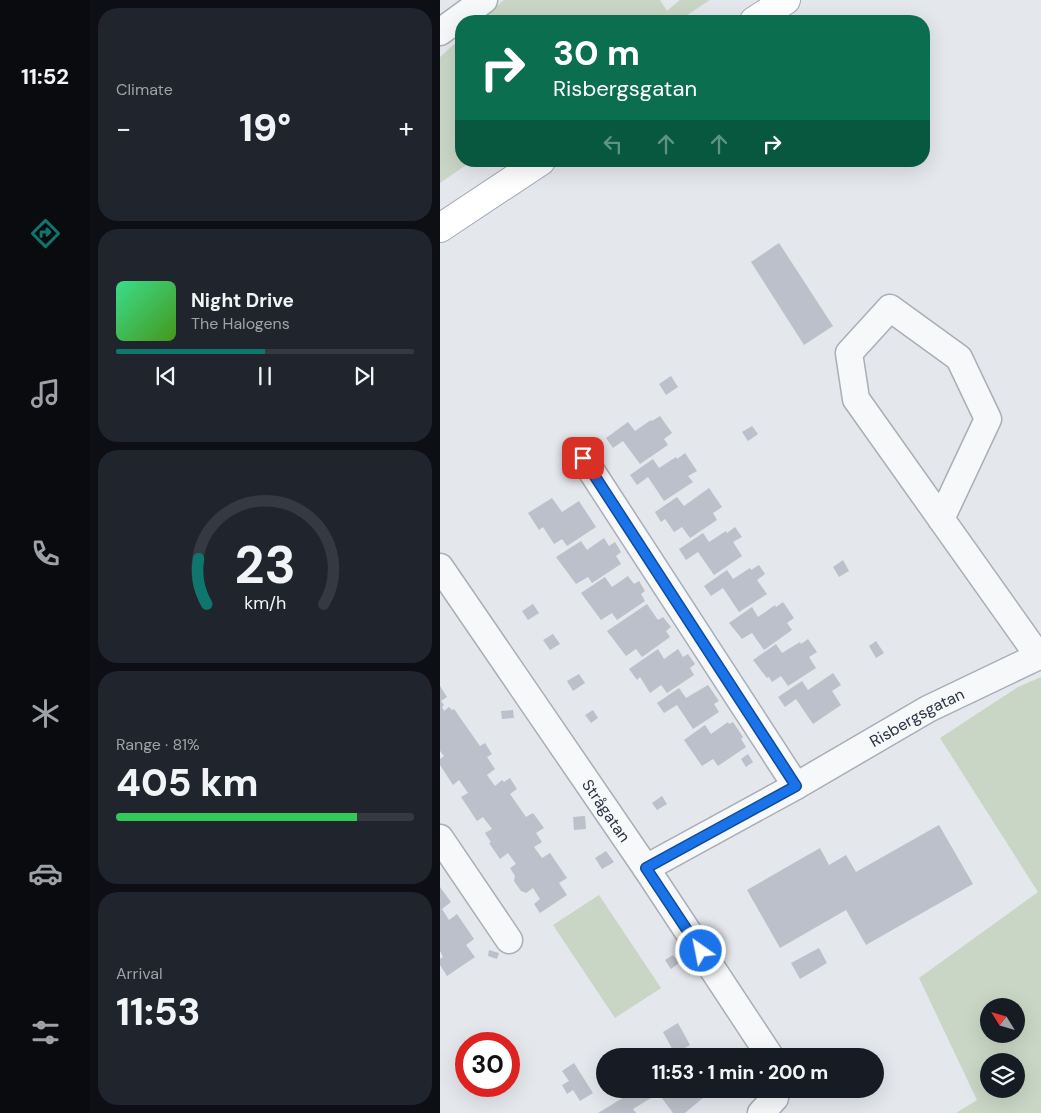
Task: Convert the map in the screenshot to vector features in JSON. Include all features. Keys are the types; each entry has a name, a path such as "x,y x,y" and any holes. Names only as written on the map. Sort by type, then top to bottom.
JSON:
{"main road":[{"path":"763,15 786,0"},
{"path":"440,228 532,167"}],"street":[{"path":"444,20 484,0"},
{"path":"941,519 988,419 959,358 890,308 849,353 856,399 941,519 1040,656"},
{"path":"583,458 796,786"},
{"name":"Strågatan","path":"441,571 646,868 765,1048"},
{"name":"Risbergsgatan","path":"646,868 796,786 928,709 1040,656"},
{"path":"440,838 509,940"},
{"path":"762,1113 775,1098"}],"green space":[{"path":"504,0 660,0 667,11 680,0 710,0 687,15 487,15"},
{"path":"455,43 455,167 463,167 440,183 440,57"},
{"path":"1041,677 1041,1113 956,1113 977,1100 919,978 1038,892 940,738 1018,687"},
{"path":"599,895 661,988 615,1018 553,925"}],"building":[{"path":"779,243 833,326 804,345 751,262"},
{"path":"671,376 678,387 666,395 659,384"},
{"path":"660,416 672,433 664,439 668,445 640,464 623,441 613,448 606,438 628,422 635,431"},
{"path":"752,426 758,434 748,441 742,432"},
{"path":"685,453 697,471 688,476 693,482 664,501 648,477 637,485 630,475 653,459 659,468"},
{"path":"709,488 722,507 713,513 717,520 690,538 682,527 674,532 665,519 661,522 655,512 677,497 684,506"},
{"path":"552,498 562,512 579,501 596,527 567,546 562,539 554,544 543,527 539,530 528,513"},
{"path":"735,527 742,537 733,542 742,556 714,575 698,552 686,560 679,549 703,533 709,542"},
{"path":"604,538 609,546 615,542 621,552 616,556 621,564 592,583 588,577 576,584 556,557 581,541 587,550"},
{"path":"843,560 849,571 839,577 833,567"},
{"path":"759,565 765,574 757,580 767,594 739,612 723,588 711,596 704,586 727,570 733,579 750,568 751,570"},
{"path":"628,576 634,584 639,581 645,591 641,594 645,601 617,620 612,613 601,620 581,593 605,577 612,587"},
{"path":"783,602 794,618 787,623 792,630 764,650 752,633 742,639 729,623 752,607 758,617 775,605 776,607"},
{"path":"533,604 539,613 528,620 522,611"},
{"path":"647,604 658,620 663,617 671,627 666,631 670,637 642,657 636,649 626,656 607,631"},
{"path":"553,634 560,644 550,650 543,640"},
{"path":"808,639 817,652 809,657 816,668 788,686 781,676 772,682 753,660 776,644 782,653"},
{"path":"876,641 884,653 876,658 869,646"},
{"path":"658,649 664,659 678,649 683,657 688,654 695,664 690,668 694,675 667,693 661,685 650,693 640,677 637,680 629,669"},
{"path":"833,673 841,685 832,691 841,705 813,724 796,699 785,707 778,697 802,681 808,690"},
{"path":"579,674 585,683 573,691 567,681"},
{"path":"708,685 719,701 714,704 719,712 693,729 677,705 664,713 657,703 679,688 686,698"},
{"path":"440,686 447,697 441,701 444,705 442,707 444,711 449,707 452,710 454,709 480,746 485,743 492,754 487,757 495,769 487,775 495,786 502,780 504,782 510,778 517,789 510,794 526,817 533,813 544,828 536,833 542,842 534,847 542,858 550,853 567,878 559,883 567,895 540,913 534,904 540,899 533,888 526,893 521,891 514,881 515,876 510,868 516,864 508,853 500,859 489,843 491,842 485,833 492,829 483,817 477,821 461,797 468,793 459,780 453,785 440,765 440,759 444,756 440,751"},
{"path":"513,710 514,718 502,719 501,711"},
{"path":"593,710 598,718 591,723 585,715"},
{"path":"728,722 729,724 733,722 743,737 741,739 746,747 718,766 713,759 702,766 684,740 705,725 711,734"},
{"path":"748,754 753,762 746,767 741,759"},
{"path":"662,796 667,804 657,810 652,803"},
{"path":"585,816 586,829 574,830 573,817"},
{"path":"939,825 973,884 866,945 846,910 780,948 747,890 820,848 829,865 846,855 856,872"},
{"path":"606,851 614,862 602,869 595,858"},
{"path":"440,887 451,902 442,909 449,920 457,914 474,939 466,945 475,957 447,976 440,965 440,959 443,957 440,951"},
{"path":"819,948 827,963 800,979 791,963"},
{"path":"489,950 499,953 497,959 488,956"},
{"path":"673,955 679,963 671,969 665,960"},
{"path":"678,1023 690,1045 685,1048 672,1048 663,1032"},
{"path":"574,1063 593,1093 580,1101 573,1090 567,1094 562,1085 569,1081 562,1071"},
{"path":"623,1098 651,1098 633,1109 636,1113 598,1113"},
{"path":"662,1098 703,1098 685,1113 673,1113"}],"route":[{"path":"583,458 796,786 646,868 701,951"}]}
